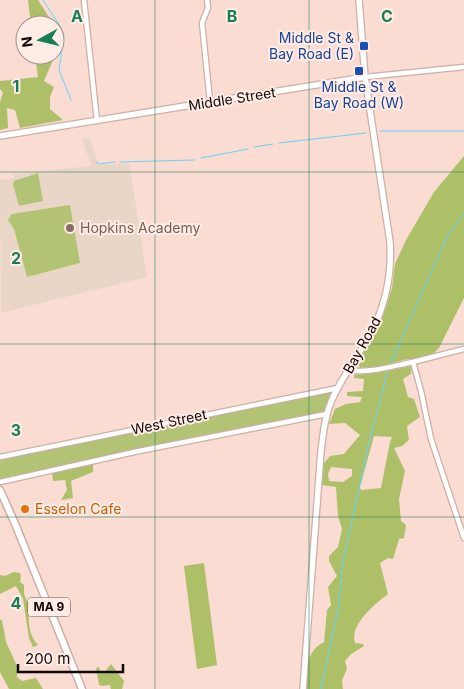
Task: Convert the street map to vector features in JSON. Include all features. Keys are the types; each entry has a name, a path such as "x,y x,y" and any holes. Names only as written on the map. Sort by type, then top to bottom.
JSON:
{"highway":[{"name":"MA 9","path":"0,490 82,689"}],"main road":[{"name":"Bay Road","path":"303,689 321,451 327,414 347,370 377,320 386,295 390,263 390,242 385,206 364,77 359,0"},
{"name":"Middle Street","path":"0,136 364,77"}],"street":[{"path":"84,0 97,121"},
{"path":"208,0 208,8 202,23 210,102"},
{"name":"Middle Street","path":"364,77 464,67"},
{"path":"347,370 354,372 413,362 464,350"},
{"path":"413,362 422,390 431,439 464,538"},
{"name":"West Street","path":"0,457 338,388"},
{"name":"West Street","path":"0,482 131,453 327,414"}],"shaded area":[{"name":"Hopkins Academy","path":"89,137 99,165 129,163 147,277 1,313 0,180 14,178 14,174 91,166 82,138"}],"green space":[{"path":"28,0 38,0 48,15 30,15"},
{"path":"36,65 51,65 44,81 54,87 50,97 50,109 63,120 20,128 15,110 7,108 8,128 0,130 0,102 3,93 0,89 0,81 38,77"},
{"path":"464,156 464,298 439,348 431,356 361,369 357,363 382,319 392,288 395,264 406,240 434,192"},
{"path":"38,173 43,201 19,206 13,184 14,181"},
{"path":"70,205 80,263 27,277 14,229 8,220 12,214"},
{"path":"412,366 411,374 403,379 408,397 414,399 420,417 407,426 409,440 402,446 394,448 405,471 399,499 401,521 406,525 404,538 399,539 393,559 388,558 380,563 388,594 365,615 356,629 355,643 363,644 364,646 351,654 345,661 347,669 342,680 343,689 305,689 310,656 324,642 327,610 331,605 328,587 337,576 329,561 329,556 338,547 342,529 338,516 336,487 322,485 324,463 330,456 344,454 360,435 345,423 329,424 335,409 346,404 360,402 362,397 347,396 347,392 363,391 364,379 354,378 354,375","holes":["374,436 392,437 381,488 361,490 360,487","331,467 352,469 352,476 343,482 329,481 328,474"]},
{"path":"332,391 325,412 0,479 0,459"},
{"path":"93,463 93,472 71,481 73,498 61,500 67,490 65,480 53,481 52,473"},
{"path":"204,563 217,665 197,669 184,566"},
{"path":"14,572 20,573 20,582 24,585 24,594 30,608 30,628 38,645 33,647 29,638 23,599 16,586 0,594 0,575 5,576"},
{"path":"0,620 2,620 6,642 17,666 17,677 22,681 36,678 43,689 9,689 0,672"},
{"path":"111,664 124,681 122,689 111,689 110,685 99,685 96,668 99,667 101,673 104,673"}],"waterway":[{"path":"43,0 64,35 59,70 71,100"},
{"path":"380,131 464,131"},
{"path":"279,143 366,133"},
{"path":"254,147 273,144"},
{"path":"201,158 248,149"},
{"path":"120,162 194,160"},
{"path":"96,162 99,164 115,162"},
{"path":"391,362 447,237 464,213"},
{"path":"321,689 339,605 342,566 369,443 388,370"}],"place":[{"name":"Middle St & Bay Road (E)","path":"364,46"},
{"name":"Middle St & Bay Road (W)","path":"359,71"},
{"name":"Hopkins Academy","path":"70,228"},
{"name":"Esselon Cafe","path":"25,509"}]}
